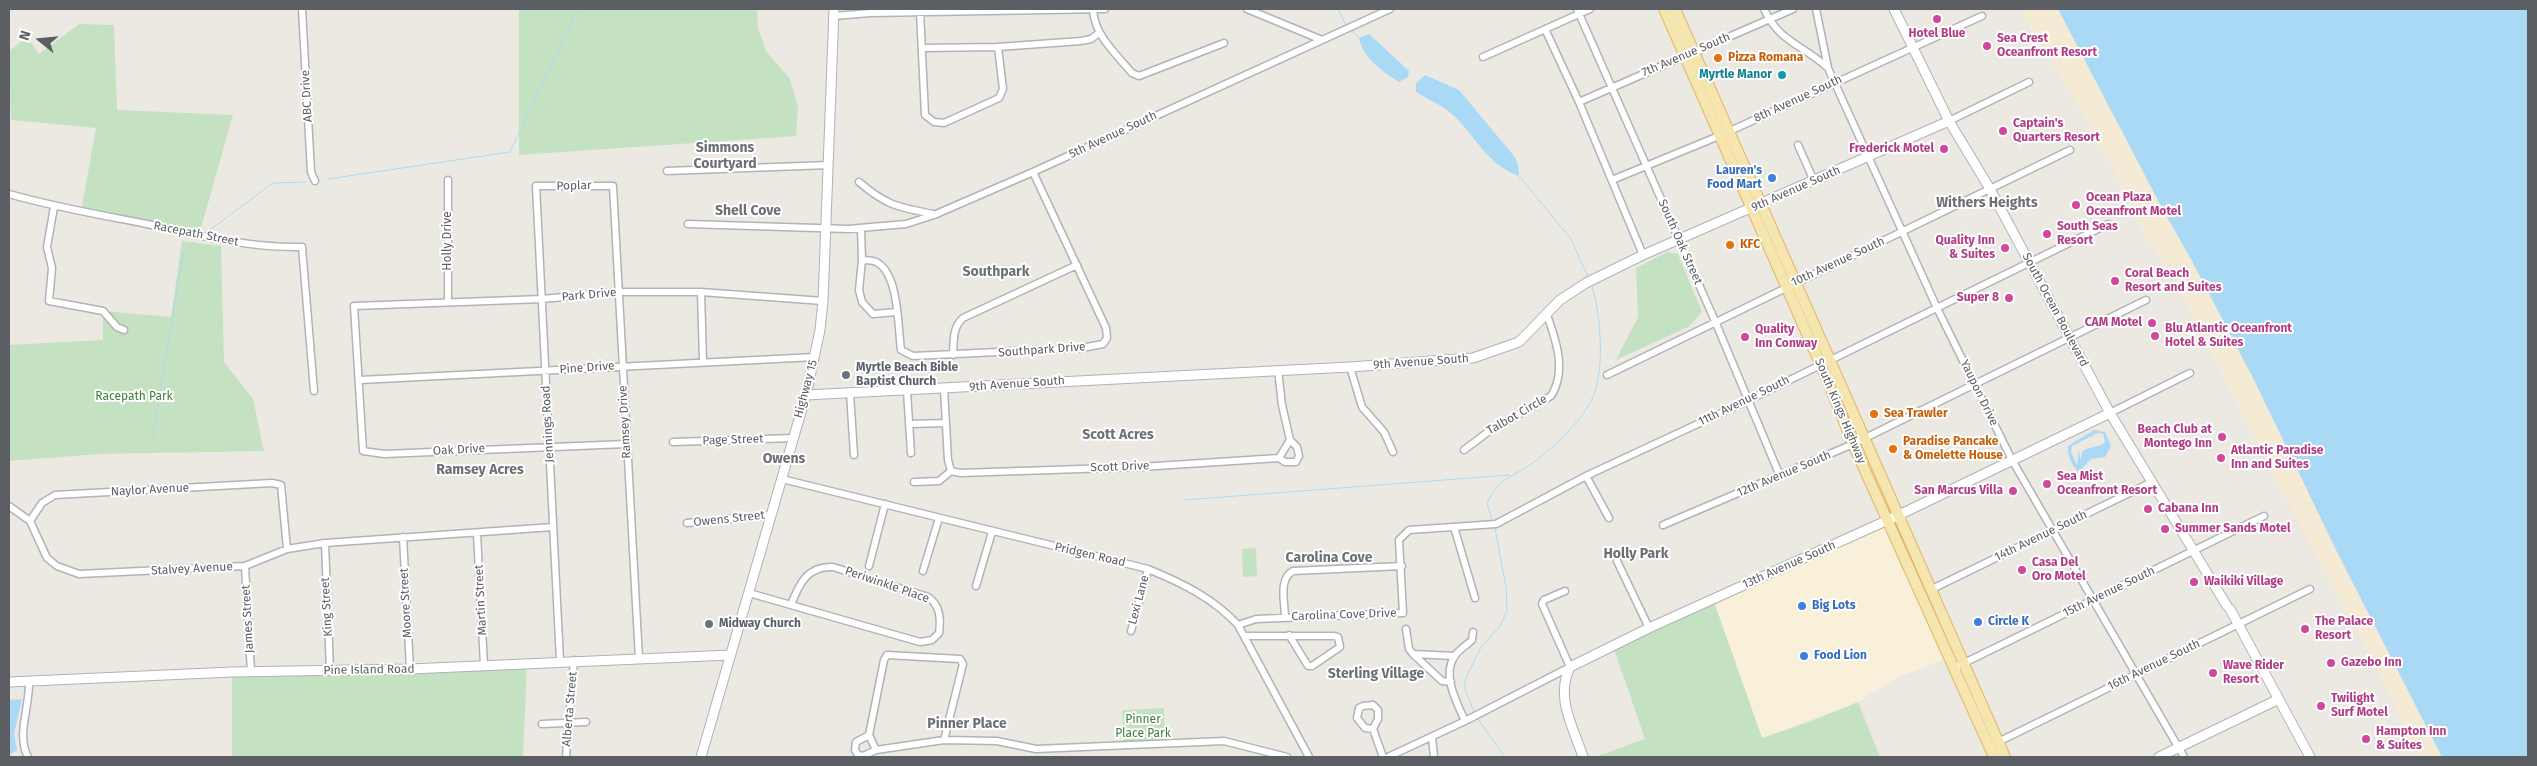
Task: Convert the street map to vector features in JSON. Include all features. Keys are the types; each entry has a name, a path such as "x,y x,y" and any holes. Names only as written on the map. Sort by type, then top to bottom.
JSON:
{"main road":[{"name":"South Kings Highway","path":"1664,9 1690,55"},
{"name":"South Kings Highway","path":"1675,9 1690,55 1724,133 1752,209 1786,287 1864,438 1899,516 1930,590 1994,757"},
{"name":"South Kings Highway","path":"1724,133 1762,204 1797,282 1853,444 1888,521 2005,757"}],"street":[{"name":"ABC Drive","path":"302,9 310,172 315,182"},
{"path":"1092,9 1093,20 1099,32 1132,73 1139,76 1224,43"},
{"path":"834,12 1105,9"},
{"path":"1247,9 1322,40"},
{"name":"5th Avenue South","path":"688,224 861,229 906,224 934,215 1033,172 1390,9"},
{"path":"1483,57 1545,29 1578,11 1590,9"},
{"path":"1764,9 1777,32 1788,41 1816,57 1828,68"},
{"name":"7th Avenue South","path":"1579,102 1793,9"},
{"name":"Yaupon Drive","path":"1816,9 1828,68 1901,233 1974,384 2012,460 2184,757"},
{"name":"South Ocean Boulevard","path":"1894,9 1949,121 1990,189 2110,413 2238,624 2310,757"},
{"name":"South Oak Street","path":"1578,11 1715,321 1780,476"},
{"name":"Highway 15","path":"701,757 806,395 815,357 823,301 834,12"},
{"path":"920,12 925,115 934,122 939,124 999,98 1003,89 998,47"},
{"name":"8th Avenue South","path":"1612,180 1724,133 1982,16"},
{"path":"1545,29 1579,102 1643,255"},
{"path":"922,48 998,47 1082,41 1091,39 1099,32"},
{"name":"9th Avenue South","path":"806,395 944,389 1119,377 1350,367 1473,358 1519,342 1560,300 1597,277 1949,121 2029,82"},
{"path":"1798,145 1814,181"},
{"name":"10th Avenue South","path":"1607,375 2070,150"},
{"path":"666,171 829,165"},
{"name":"Southpark Drive","path":"862,260 876,262 886,272 896,296 901,350 904,353 913,356 953,355 1082,348 1102,344 1107,338 1106,328 1033,172"},
{"name":"Holly Drive","path":"448,180 448,302"},
{"path":"859,182 879,199 888,203 934,215"},
{"name":"Poplar","path":"536,186 613,186"},
{"name":"Jennings Road","path":"536,186 560,662"},
{"name":"Ramsey Drive","path":"613,186 639,659"},
{"name":"Racepath Street","path":"9,194 54,207 220,241 277,247 302,247 314,391"},
{"path":"54,207 46,246 52,268 49,301 102,311 117,326 124,330"},
{"name":"11th Avenue South","path":"1402,566 1399,540 1409,530 1496,524 1586,476 1747,401 2108,224"},
{"path":"861,229 862,260 859,290 862,302 873,314 897,312"},
{"path":"953,355 954,334 957,324 963,318 1077,265"},
{"name":"Park Drive","path":"360,380 354,306 542,299 618,292 701,292 823,301"},
{"path":"701,292 703,362"},
{"name":"12th Avenue South","path":"1663,525 1853,444 2146,300"},
{"name":"Talbot Circle","path":"1464,450 1488,432 1551,396 1557,386 1558,344 1547,315"},
{"name":"Pine Drive","path":"360,380 815,357"},
{"path":"1350,367 1362,407 1384,432 1394,452"},
{"path":"1278,370 1282,405 1290,440 1279,458"},
{"name":"13th Avenue South","path":"1388,757 1400,755 1649,628 1899,516 2190,373"},
{"name":"Oak Drive","path":"360,380 363,451 384,454 626,444"},
{"path":"914,482 939,481 951,471 948,460 944,389"},
{"path":"908,390 911,452"},
{"path":"850,393 854,455"},
{"path":"910,424 946,423"},
{"name":"Page Street","path":"673,442 793,438"},
{"name":"Scott Drive","path":"951,471 960,473 1112,468 1279,458 1285,462 1296,462 1299,456 1297,447 1290,440"},
{"path":"1586,476 1610,518"},
{"name":"Pridgen Road","path":"782,479 1148,569 1196,591 1222,608 1238,625 1309,757"},
{"name":"14th Avenue South","path":"1930,590 2152,482"},
{"name":"Naylor Avenue","path":"30,521 42,503 55,495 272,483 281,486 287,548"},
{"path":"869,566 885,504"},
{"name":"Stalvey Avenue","path":"9,506 30,521 47,558 57,566 79,574 245,566 287,548 324,543 478,534 553,527"},
{"name":"Owens Street","path":"687,523 771,515"},
{"name":"15th Avenue South","path":"1959,666 2264,516"},
{"path":"923,571 939,518"},
{"path":"1454,527 1475,598"},
{"path":"976,586 992,532"},
{"name":"Martin Street","path":"478,534 484,666"},
{"name":"Moore Street","path":"403,537 410,669"},
{"name":"King Street","path":"324,543 330,670"},
{"path":"1617,561 1649,628"},
{"name":"James Street","path":"245,566 251,672"},
{"path":"1285,618 1284,582 1288,574 1293,571 1402,566"},
{"name":"Carolina Cove Drive","path":"1238,625 1256,619 1403,613 1402,566"},
{"name":"Periwinkle Place","path":"749,593 920,642 932,640 940,633 936,602 928,597 833,567 817,568 802,579 791,605"},
{"name":"Lexi Lane","path":"1131,631 1148,569"},
{"name":"16th Avenue South","path":"1998,742 2310,589"},
{"path":"1565,590 1544,600 1542,604 1570,667 1563,694 1584,757"},
{"path":"1406,629 1409,649 1413,654 1442,681 1451,682"},
{"path":"1465,721 1454,698 1450,667 1455,656 1472,640 1473,632"},
{"path":"1244,636 1289,635 1334,636 1338,637 1340,647 1312,666 1308,666 1289,635"},
{"path":"1413,654 1455,656"},
{"name":"Pine Island Road","path":"9,682 251,672 410,669 574,660 730,655"},
{"path":"876,750 870,735 884,660 887,655 960,658 963,664 944,740"},
{"name":"Alberta Street","path":"566,757 574,660"},
{"path":"28,757 22,738 30,697 29,681"},
{"path":"2159,757 2279,699"},
{"path":"542,724 586,722"},
{"path":"1374,729 1383,757"},
{"path":"870,735 856,742 855,750 858,755 863,756 876,750 944,740 997,741 1036,749 1224,741 1276,756 1287,757"},
{"path":"1432,737 1434,757"}],"shaded area":[{"path":"1888,521 1949,657 1896,678 1858,702 1762,738 1713,599"}],"green space":[{"path":"757,9 758,28 766,51 790,79 798,107 796,136 519,155 519,10"},
{"path":"79,24 114,25 117,110 233,115 199,235 81,211 96,128 11,120 9,51 27,37 39,54"},
{"name":"Racepath Park","path":"182,241 221,246 224,362 253,399 264,451 99,454 9,461 9,345 103,340 103,311 171,317"},
{"path":"1667,252 1678,254 1702,312 1688,327 1616,360 1638,317 1636,268"},
{"path":"1256,548 1257,576 1243,577 1242,549"},
{"path":"1713,599 1762,738 1812,721 1858,702 1880,757 1595,757 1645,739 1613,646"},
{"path":"527,663 523,757 232,757 232,672"},
{"name":"Pinner Place Park","path":"1164,708 1164,744 1124,745 1122,710"}],"sand":[{"path":"2020,9 2058,9 2255,382 2338,554 2442,757 2418,757 2377,668 2283,493 2176,284 2138,223 2117,176 2082,112"}],"water":[{"path":"2058,9 2528,9 2528,757 2442,757 2338,554 2255,382"},
{"path":"1369,34 1409,71 1408,77 1399,82 1369,58 1364,52 1359,38"},
{"path":"1425,75 1459,90 1514,156 1518,164 1519,176 1498,165 1448,111 1416,92 1416,83"},
{"path":"2094,430 2105,432 2111,446 2105,457 2091,459 2079,472 2070,460 2068,446","holes":["2098,433 2103,434 2105,442 2085,450 2082,453 2081,464 2079,449 2077,465 2071,452 2072,446"]},
{"path":"22,699 14,734 17,750 11,754 9,753 9,700"}],"waterway":[{"path":"328,179 510,152 578,9"},
{"path":"1338,9 1346,25"},
{"path":"1352,31 1359,38"},
{"path":"1519,176 1571,239 1588,277"},
{"path":"207,232 273,183 305,182"},
{"path":"153,436 183,253 195,242"},
{"path":"1492,520 1487,503 1498,486 1530,465 1552,447 1567,433 1590,403 1595,391 1600,362 1600,329 1592,286"},
{"path":"1185,500 1509,475"},
{"path":"1474,712 1465,689 1465,680 1481,647 1500,626 1507,611 1506,587 1495,528"},
{"path":"1478,719 1505,757"}],"place":[{"name":"Hotel Blue","path":"1937,19"},
{"name":"Sea Crest Oceanfront Resort","path":"1987,46"},
{"name":"Pizza Romana","path":"1718,58"},
{"name":"Myrtle Manor","path":"1782,75"},
{"name":"Captain's Quarters Resort","path":"2003,131"},
{"name":"Frederick Motel","path":"1944,149"},
{"name":"Lauren's Food Mart","path":"1772,178"},
{"name":"Ocean Plaza Oceanfront Motel","path":"2076,205"},
{"name":"South Seas Resort","path":"2047,234"},
{"name":"KFC","path":"1730,245"},
{"name":"Quality Inn & Suites","path":"2005,248"},
{"name":"Coral Beach Resort and Suites","path":"2115,281"},
{"name":"Super 8","path":"2009,298"},
{"name":"CAM Motel","path":"2152,323"},
{"name":"Blu Atlantic Oceanfront Hotel & Suites","path":"2155,336"},
{"name":"Quality Inn Conway","path":"1745,337"},
{"name":"Myrtle Beach Bible Baptist Church","path":"846,375"},
{"name":"Sea Trawler","path":"1874,414"},
{"name":"Beach Club at Montego Inn","path":"2222,437"},
{"name":"Paradise Pancake & Omelette House","path":"1893,449"},
{"name":"Atlantic Paradise Inn and Suites","path":"2221,458"},
{"name":"Sea Mist Oceanfront Resort","path":"2047,484"},
{"name":"San Marcus Villa","path":"2013,491"},
{"name":"Cabana Inn","path":"2148,509"},
{"name":"Summer Sands Motel","path":"2165,529"},
{"name":"Casa Del Oro Motel","path":"2022,570"},
{"name":"Waikiki Village","path":"2194,582"},
{"name":"Big Lots","path":"1802,606"},
{"name":"Circle K","path":"1978,622"},
{"name":"Midway Church","path":"709,624"},
{"name":"The Palace Resort","path":"2305,629"},
{"name":"Food Lion","path":"1804,656"},
{"name":"Gazebo Inn","path":"2331,663"},
{"name":"Wave Rider Resort","path":"2213,673"},
{"name":"Twilight Surf Motel","path":"2321,706"},
{"name":"Hampton Inn & Suites","path":"2366,739"}],"district":[{"name":"Simmons Courtyard","path":"725,156"},
{"name":"Withers Heights","path":"1987,203"},
{"name":"Shell Cove","path":"748,211"},
{"name":"Southpark","path":"996,272"},
{"name":"Scott Acres","path":"1118,435"},
{"name":"Owens","path":"784,459"},
{"name":"Ramsey Acres","path":"480,470"},
{"name":"Holly Park","path":"1636,554"},
{"name":"Carolina Cove","path":"1329,558"},
{"name":"Sterling Village","path":"1376,674"},
{"name":"Pinner Place","path":"967,724"}]}
